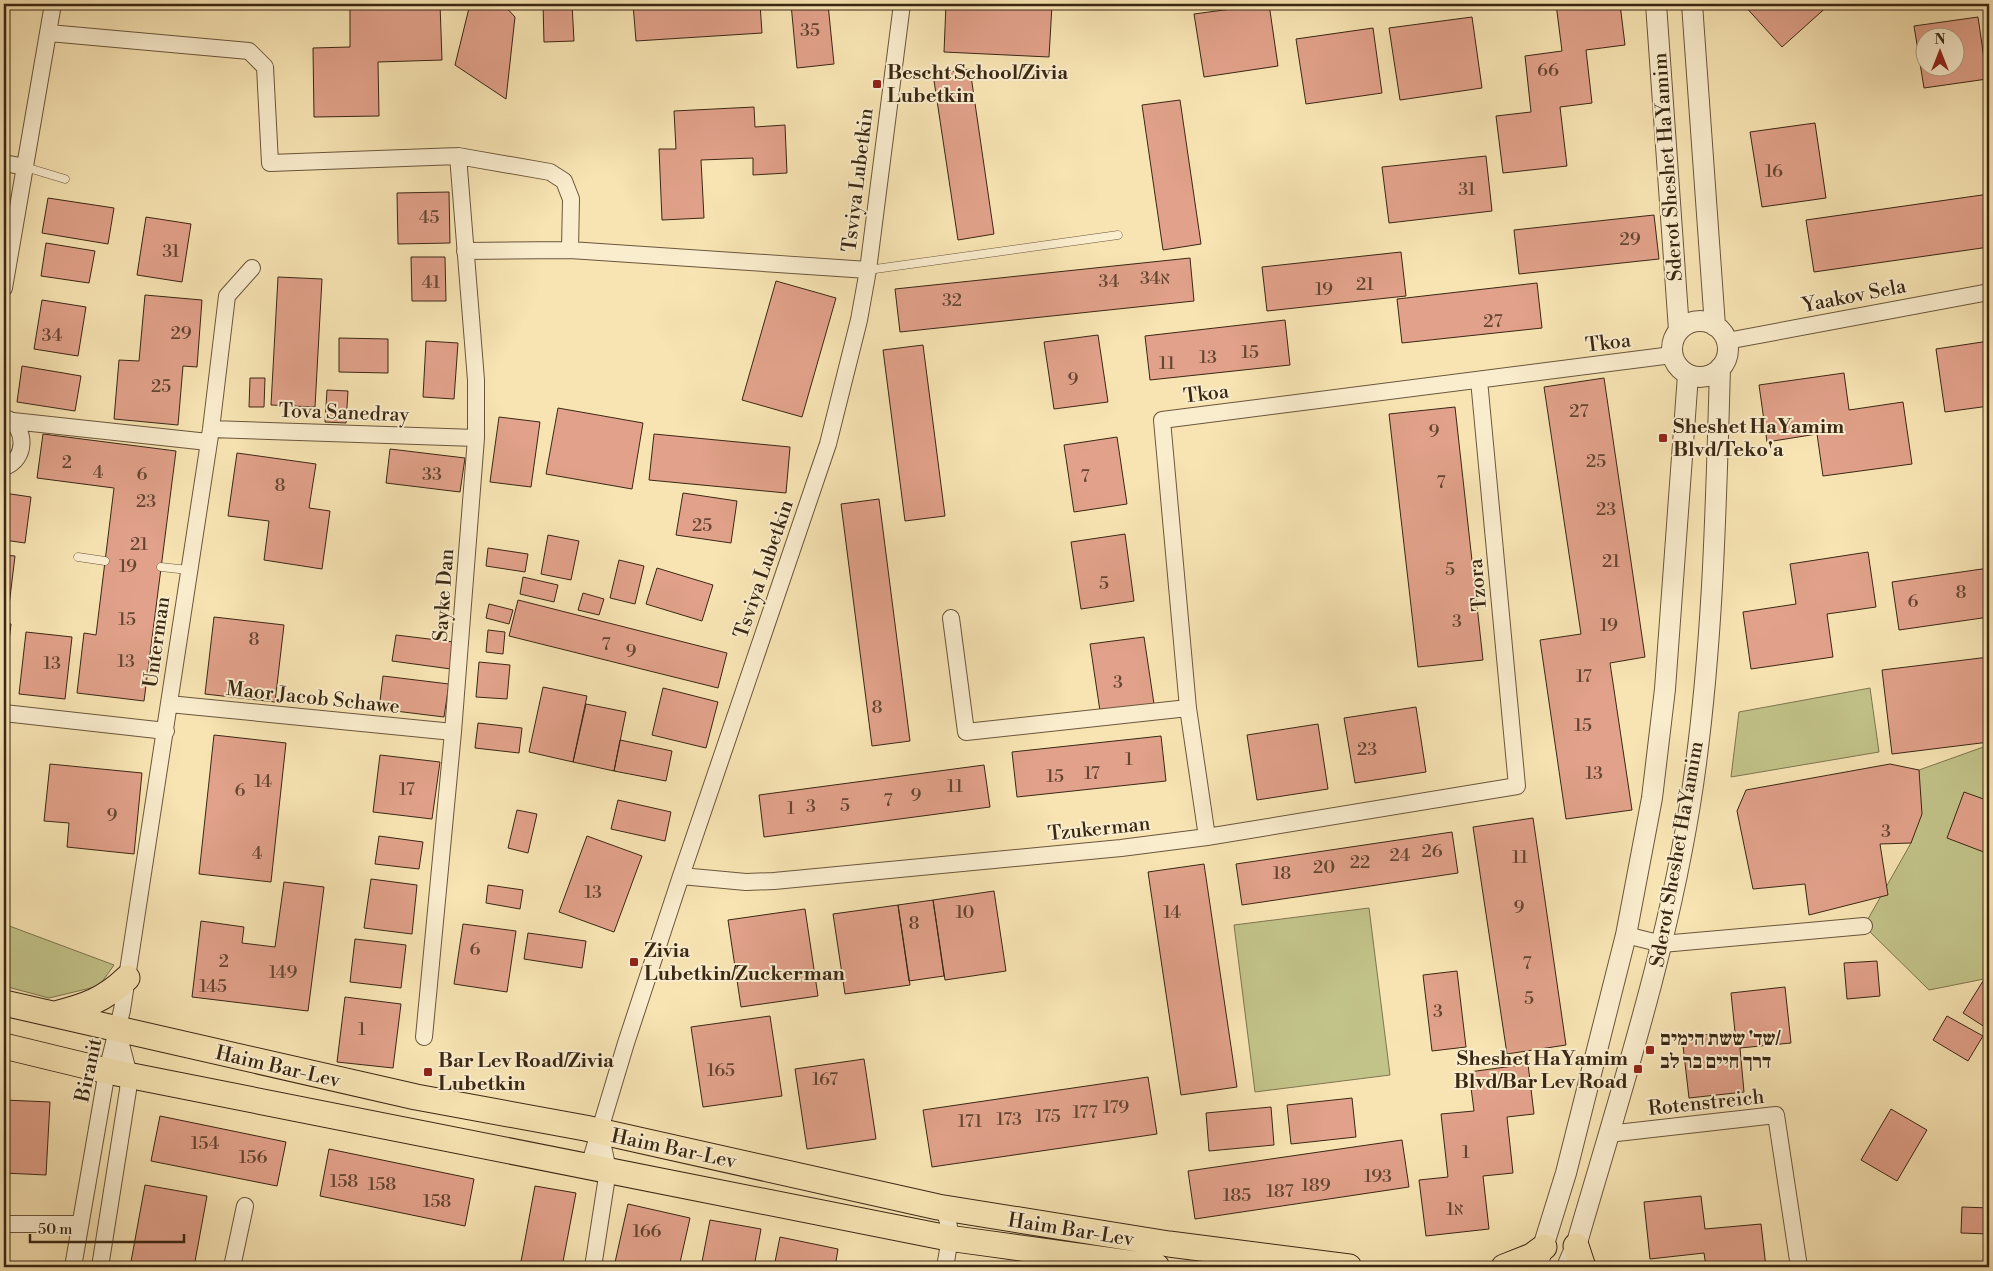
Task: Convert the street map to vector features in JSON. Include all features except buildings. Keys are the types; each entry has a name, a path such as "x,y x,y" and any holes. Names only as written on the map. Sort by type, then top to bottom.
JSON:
{"main road":[{"path":"53,1015 98,1001 111,993 127,978"},
{"name":"Haim Bar-Lev","path":"4,1003 416,1096 600,1132 938,1206 1169,1244 1349,1267"},
{"name":"Haim Bar-Lev","path":"4,1046 118,1073 948,1238 1157,1267"},
{"path":"1504,1267 1532,1256 1540,1257"}],"street":[{"path":"4,288 53,4"},
{"name":"Tsviya Lubetkin","path":"593,1267 600,1132 626,1042 681,876 828,444 859,320 868,270 902,4"},
{"name":"Sderot Sheshet HaYamim","path":"1656,4 1679,330"},
{"name":"Sderot Sheshet HaYamim","path":"1692,4 1721,333"},
{"path":"49,33 249,51 266,67 270,163 458,156 550,172 564,181 571,199 570,250"},
{"name":"Sayke Dan","path":"424,1037 454,732 476,438 476,380 458,156"},
{"path":"4,163 25,167"},
{"path":"465,250 570,250 868,270"},
{"name":"Unterman","path":"118,1030 166,731 188,570 210,436 227,296 252,268"},
{"name":"Yaakov Sela","path":"1721,333 1989,292"},
{"path":"1696,322 1706,322 1721,333 1726,360 1720,368 1705,377 1688,375 1680,370 1672,355 1674,337 1679,330 1696,322"},
{"name":"Tkoa","path":"1207,837 1188,708 1162,420 1672,355"},
{"name":"Sderot Sheshet HaYamim","path":"1575,1260 1608,1134 1662,944 1692,785 1714,559 1720,368"},
{"name":"Sderot Sheshet HaYamim","path":"1540,1257 1566,1173 1626,935 1652,798 1666,689 1688,375"},
{"name":"Tzora","path":"1479,380 1517,786"},
{"path":"4,467 16,460 21,451 22,435 9,419"},
{"name":"Tova Sanedray","path":"9,419 210,436 476,438"},
{"path":"951,618 966,732 1188,708"},
{"name":"Maor Jacob Schawe","path":"169,704 454,732"},
{"path":"4,713 166,731"},
{"name":"Tzukerman","path":"681,876 746,882 774,881 1121,848 1207,837 1517,786"},
{"path":"1626,935 1662,944 1864,926"},
{"name":"Biranit","path":"73,1267 80,1224 118,1073 118,1030"},
{"name":"Biranit","path":"100,1267 128,1090 118,1073"},
{"name":"Rotenstreich","path":"1608,1134 1776,1115 1798,1267"},
{"path":"232,1267 244,1206"},
{"path":"938,1206 942,1209 947,1219 948,1238 945,1267"},
{"path":"4,1224 80,1224"}],"lane":[{"path":"25,167 65,179"},
{"path":"868,270 1118,235"},
{"path":"78,557 105,561"},
{"path":"161,567 188,570"}],"green space":[{"path":"1870,688 1879,752 1731,777 1739,712"},
{"path":"1989,745 1989,978 1929,990 1864,926 1911,843 1919,770"},
{"path":"1369,908 1390,1075 1255,1092 1234,925"},
{"path":"4,924 114,965 99,986 49,998 4,986"}],"place":[{"name":"Bescht School/Zivia Lubetkin","path":"877,84"},
{"name":"Sheshet HaYamim Blvd/Teko'a","path":"1663,438"},
{"name":"Zivia Lubetkin/Zuckerman","path":"634,962"},
{"name":"שד' ששת הימים/ דרך חיים בר לב","path":"1650,1050"},
{"name":"Sheshet HaYamim Blvd/Bar Lev Road","path":"1638,1069"},
{"name":"Bar Lev Road/Zivia Lubetkin","path":"428,1072"}]}
